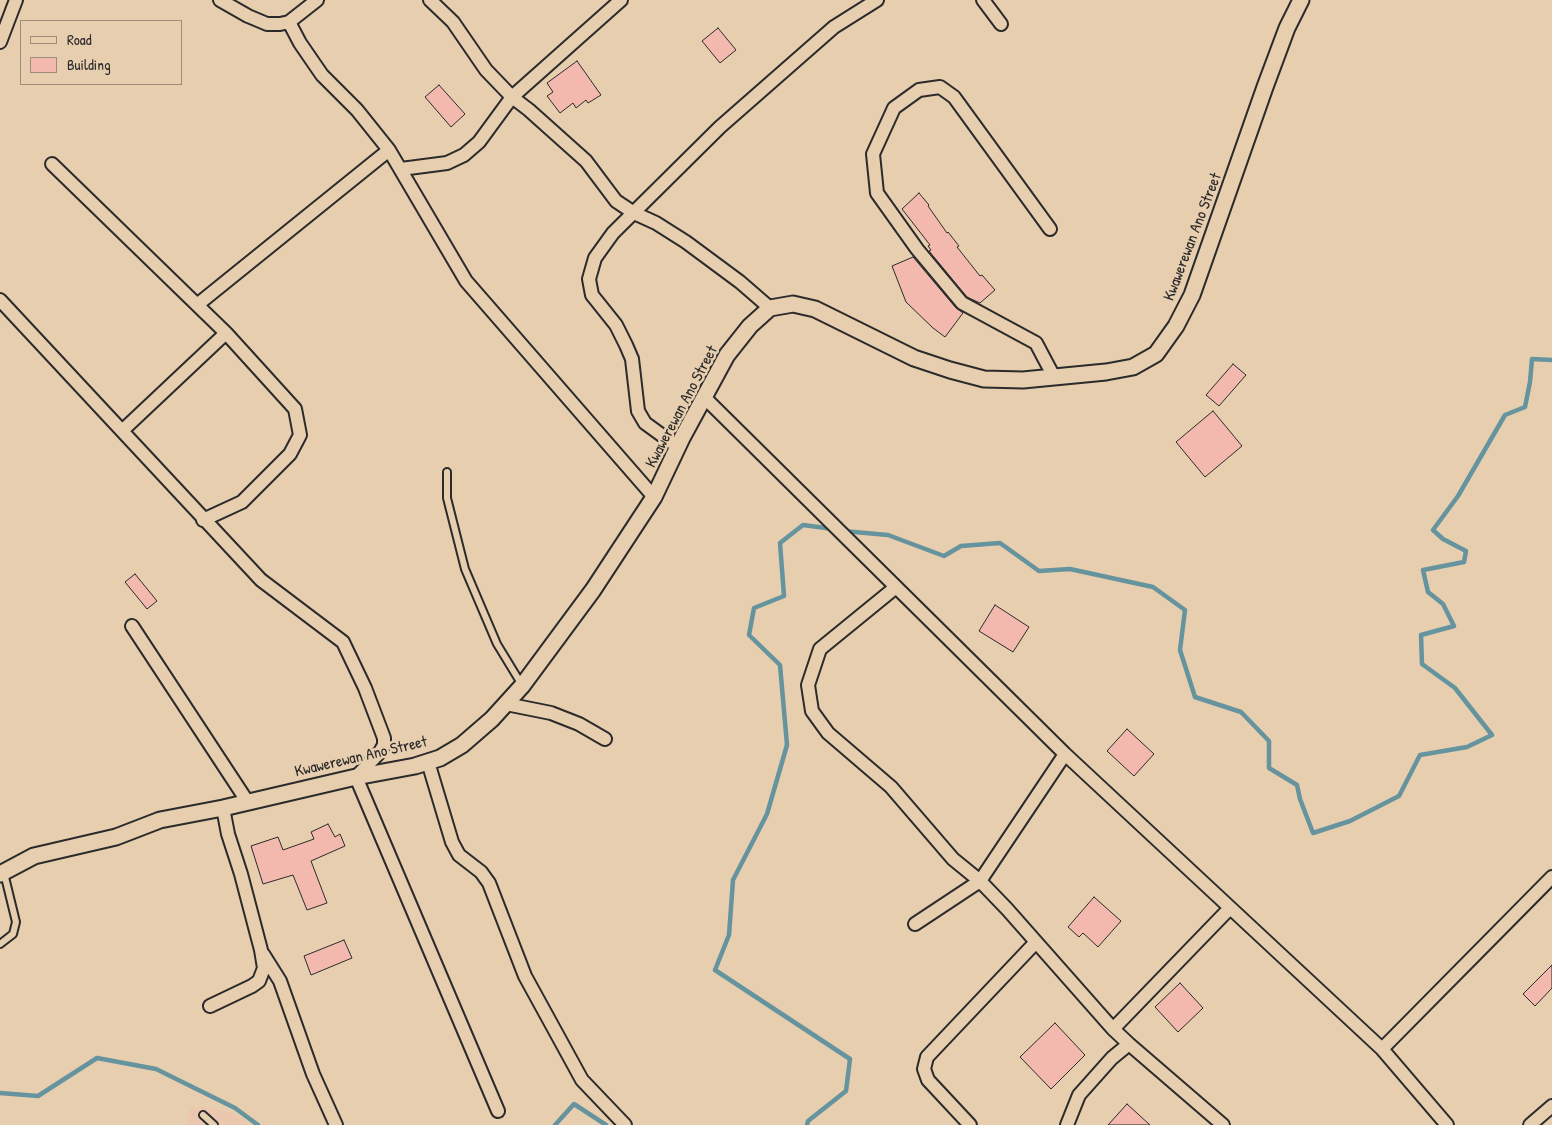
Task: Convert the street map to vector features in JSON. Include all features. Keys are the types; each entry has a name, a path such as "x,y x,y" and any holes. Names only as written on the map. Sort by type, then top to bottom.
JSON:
{"street":[{"path":"0,42 16,0"},
{"path":"220,0 248,16 267,24 289,22 317,0"},
{"path":"430,0 453,22 486,70 512,97 586,162 616,201 686,242 740,282 770,308"},
{"path":"401,169 447,163 464,154 479,142 512,97 622,0"},
{"path":"678,448 645,423 638,411 632,359 616,325 592,295 589,279 595,258 613,233 706,141 834,27 877,0"},
{"path":"983,0 1001,24"},
{"name":"Kwawerewan Ano Street","path":"2,873 34,856 116,837 160,820 415,766 440,758 462,745 492,719 522,686 593,590 654,498 704,397 728,355 750,326 770,308 793,304 815,309 914,358 984,379 1023,380 1106,372 1133,367 1156,354 1176,326 1192,295 1265,87 1301,0"},
{"path":"289,22 300,43 322,75 357,110 389,150 466,282 654,498"},
{"path":"1050,229 954,97 940,87 919,90 894,108 873,154 876,193 962,303 1036,343 1054,377"},
{"path":"197,305 389,150"},
{"path":"52,164 226,333 295,409 300,435 290,454 242,502 203,520"},
{"path":"0,300 123,430 203,520 261,580 343,642 365,688 384,738 384,745 380,752 356,777 498,1111"},
{"path":"123,430 226,333"},
{"path":"704,397 1065,754 1382,1049 1447,1125"},
{"path":"896,587 820,649 808,685 812,711 828,733 891,787 953,859 980,881 1007,909 1113,1029 1223,1125"},
{"path":"132,626 247,801"},
{"path":"506,704 551,713 579,724 605,739"},
{"path":"914,924 980,881 1065,754"},
{"path":"428,762 452,842 459,855 481,872 489,882 525,976 582,1080 624,1125"},
{"path":"210,1006 252,986 259,981 264,968 241,874 228,834 223,808"},
{"path":"1382,1049 1552,877"},
{"path":"1113,1029 1230,908"},
{"path":"970,1125 928,1080 924,1069 927,1057 1036,942"},
{"path":"261,950 280,982 313,1074 336,1125"},
{"path":"1067,1125 1079,1095 1112,1058 1129,1044"},
{"path":"1530,1125 1552,1106"}],"lane":[{"path":"447,472 447,498 465,569 497,644 522,686"},
{"path":"0,944 13,934 16,922 2,873"},
{"path":"203,1115 214,1125"}],"shaded area":[{"path":"206,1107 232,1112 248,1125 186,1125 190,1108"}],"building":[{"path":"718,28 736,50 720,63 702,41"},
{"path":"577,61 601,95 588,103 586,100 576,108 573,103 560,113 547,96 553,92 547,83"},
{"path":"439,85 465,114 451,127 425,97"},
{"path":"919,193 947,233 959,246 957,247 980,276 982,275 995,290 980,303 967,297 929,251 931,250 928,246 930,245 902,209"},
{"path":"913,257 956,308 963,313 945,337 906,302 892,266"},
{"path":"1233,364 1246,375 1219,406 1206,395"},
{"path":"1213,411 1242,446 1205,477 1176,442"},
{"path":"135,574 157,601 147,609 125,582"},
{"path":"995,605 1029,627 1013,652 979,631"},
{"path":"1127,729 1154,754 1134,776 1107,751"},
{"path":"328,824 335,837 340,834 345,846 311,861 327,903 307,910 293,875 263,884 251,846 278,837 283,850 314,839 311,832"},
{"path":"1094,897 1121,921 1098,947 1083,933 1079,937 1068,927"},
{"path":"344,940 352,958 311,975 304,956"},
{"path":"1552,965 1552,988 1535,1006 1523,994"},
{"path":"1180,983 1203,1008 1178,1032 1155,1007"},
{"path":"1055,1023 1085,1055 1051,1089 1020,1057"},
{"path":"1127,1104 1150,1125 1108,1125"}],"waterway":[{"path":"843,531 888,535 944,556 961,546 1000,543 1039,571 1070,569 1153,587 1185,610 1180,650 1195,697 1241,712 1269,741 1269,768 1297,785 1300,799 1313,833 1350,821 1399,796 1420,755 1467,747 1492,735 1455,688 1422,664 1421,635 1454,626 1443,604 1428,592 1423,570 1464,562 1466,551 1443,539 1433,530 1458,496 1505,415 1525,407 1532,359 1552,360"},
{"path":"807,1125 808,1121 846,1091 850,1059 715,970 729,935 733,880 767,814 787,745 780,665 749,635 754,608 784,596 780,543 803,525 833,529"},
{"path":"0,1093 38,1096 97,1058 156,1069 235,1108 258,1125"},
{"path":"555,1125 574,1104 606,1125"}]}
